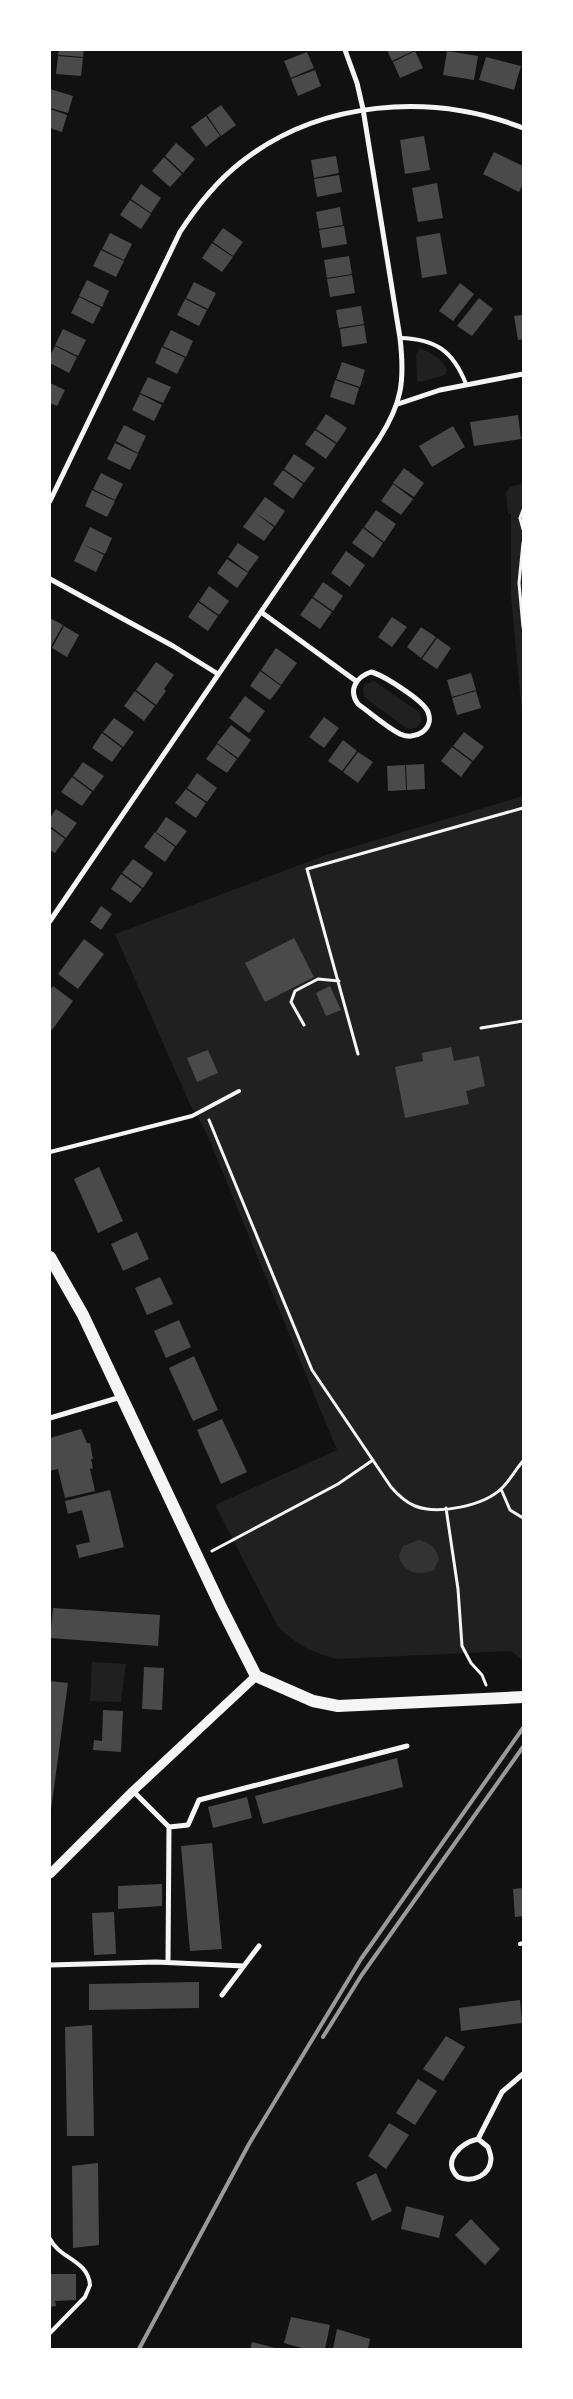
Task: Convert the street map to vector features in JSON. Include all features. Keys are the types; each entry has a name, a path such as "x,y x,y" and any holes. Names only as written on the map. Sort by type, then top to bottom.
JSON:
{"main road":[{"path":"50,1257 83,1315 198,1559 256,1676 313,1701 338,1706 523,1698"}],"street":[{"path":"50,920 379,439 398,404 403,368 400,338 363,109 357,83 345,50"},
{"path":"50,501 169,251 194,211 225,176 260,150 319,121 363,109 410,107 447,109 501,120 523,128"},
{"path":"398,404 440,390 523,374"},
{"path":"50,579 173,646 218,674"},
{"path":"261,612 356,681"},
{"path":"371,672 380,674 421,704 428,712 429,720 426,729 419,735 410,737 400,734 358,704 354,698 353,689 356,681 363,675 371,672"},
{"path":"50,1418 122,1397"},
{"path":"50,1874 133,1791 256,1676"},
{"path":"169,1827 188,1826 199,1800 407,1746"},
{"path":"133,1791 169,1827 168,1962"},
{"path":"222,1995 259,1946"},
{"path":"50,1965 168,1962 244,1966"},
{"path":"478,2139 502,2092 523,2074"},
{"path":"478,2139 488,2147 491,2159 486,2171 479,2178 472,2180 458,2177 451,2167 452,2159 458,2148 468,2141 478,2139"}],"lane":[{"path":"400,338 421,339 447,353 458,366 466,384"},
{"path":"50,1152 192,1116 239,1091"},
{"path":"50,2239 61,2252 85,2268 90,2277 90,2285 85,2297 50,2333"}],"path":[{"path":"523,510 520,518 523,528"},
{"path":"523,543 519,583 523,627"},
{"path":"358,1054 307,869 523,808"},
{"path":"304,1025 291,1002 295,991 318,979 339,981"},
{"path":"481,1028 523,1021"},
{"path":"205,1110 312,1370 391,1487 402,1499 416,1507 464,1507 483,1501 501,1488 523,1460"},
{"path":"198,1559 338,1484 373,1460"},
{"path":"501,1488 510,1510 523,1518"},
{"path":"446,1508 458,1589 462,1646 471,1663 482,1675 491,1699"}],"shaded area":[{"path":"420,348 432,354 443,363 447,370 445,375 420,382 417,381 416,354"},
{"path":"523,484 523,726 511,595 511,514 508,513 506,493 511,486"},
{"path":"374,681 420,713 421,722 418,727 410,729 405,727 364,697 363,688 365,684"},
{"path":"523,796 523,1661 511,1651 337,1659 319,1654 305,1647 278,1627 215,1505 337,1450 206,1132 189,1102 115,934 326,855"},
{"path":"419,1540 429,1544 436,1551 439,1559 434,1570 422,1573 412,1572 404,1567 401,1562 399,1556 403,1546"},
{"path":"92,1662 126,1664 121,1702 90,1701"}],"building":[{"path":"59,50 84,50 83,57 58,55"},
{"path":"387,50 415,50 392,61"},
{"path":"415,51 423,68 400,78 393,62"},
{"path":"447,51 478,56 474,80 443,75"},
{"path":"307,52 314,68 291,78 284,61"},
{"path":"58,56 83,58 81,76 56,74"},
{"path":"486,57 521,66 514,90 479,80"},
{"path":"315,70 321,86 298,96 291,79"},
{"path":"50,89 73,96 68,113 50,108"},
{"path":"221,105 236,125 221,136 207,115"},
{"path":"50,109 67,115 62,132 50,128"},
{"path":"206,116 220,136 206,147 191,127"},
{"path":"424,136 430,170 405,174 400,140"},
{"path":"176,143 195,159 183,173 165,156"},
{"path":"494,152 523,166 523,184 519,192 483,174"},
{"path":"336,156 339,173 314,178 311,160"},
{"path":"164,157 182,174 170,187 152,171"},
{"path":"339,175 342,192 317,197 314,179"},
{"path":"437,183 443,218 418,222 412,188"},
{"path":"141,184 161,198 151,213 131,199"},
{"path":"130,200 151,214 141,229 120,215"},
{"path":"340,207 343,225 319,229 316,212"},
{"path":"344,226 347,244 322,248 319,230"},
{"path":"223,228 243,242 233,256 213,242"},
{"path":"110,233 132,244 124,260 102,249"},
{"path":"440,233 447,274 422,278 416,237"},
{"path":"212,243 233,257 222,272 202,258"},
{"path":"101,250 124,261 116,277 93,266"},
{"path":"349,256 352,274 327,278 324,260"},
{"path":"352,275 355,293 330,297 327,279"},
{"path":"87,280 109,291 102,307 79,296"},
{"path":"194,282 216,293 208,309 186,298"},
{"path":"460,283 474,294 453,321 439,311"},
{"path":"79,297 101,308 93,324 71,313"},
{"path":"479,298 493,309 472,336 457,326"},
{"path":"185,299 207,310 199,326 177,315"},
{"path":"361,306 364,324 339,328 336,310"},
{"path":"523,315 523,339 518,340 514,316"},
{"path":"364,325 367,343 342,347 340,329"},
{"path":"63,329 86,340 78,356 55,345"},
{"path":"171,330 193,341 186,357 163,346"},
{"path":"55,346 77,357 69,373 50,363 50,356"},
{"path":"162,347 185,358 177,374 155,363"},
{"path":"342,362 365,370 360,387 336,379"},
{"path":"148,377 171,387 163,403 140,393"},
{"path":"335,380 359,388 354,405 330,397"},
{"path":"50,383 65,390 57,406 50,403"},
{"path":"140,394 162,405 154,421 132,410"},
{"path":"326,414 347,428 337,443 316,429"},
{"path":"518,415 521,439 474,446 470,422"},
{"path":"124,425 146,436 138,453 116,441"},
{"path":"453,426 465,447 432,467 419,446"},
{"path":"315,430 336,444 326,459 305,444"},
{"path":"115,443 138,454 130,470 107,459"},
{"path":"294,454 315,468 304,483 284,469"},
{"path":"404,468 424,483 414,497 393,483"},
{"path":"283,470 303,484 293,499 273,484"},
{"path":"101,473 123,484 115,500 93,489"},
{"path":"393,484 413,499 401,515 381,501"},
{"path":"92,490 115,501 107,517 85,506"},
{"path":"265,497 285,511 275,526 254,512"},
{"path":"376,510 396,524 384,542 364,527"},
{"path":"254,512 274,527 264,541 243,527"},
{"path":"90,527 112,538 105,554 82,544"},
{"path":"363,528 383,543 373,558 352,543"},
{"path":"238,543 259,557 248,572 228,557"},
{"path":"82,544 104,555 96,572 74,561"},
{"path":"346,551 365,565 350,587 331,573"},
{"path":"227,559 248,573 237,588 217,573"},
{"path":"323,582 343,596 333,611 313,597"},
{"path":"209,586 229,601 219,615 199,601"},
{"path":"312,598 332,612 320,629 300,615"},
{"path":"198,602 218,616 208,631 188,617"},
{"path":"392,617 407,627 392,647 378,637"},
{"path":"50,618 63,625 50,648"},
{"path":"64,626 79,635 67,657 52,648"},
{"path":"421,627 436,637 421,658 407,647"},
{"path":"437,638 451,648 437,669 422,659"},
{"path":"276,648 297,663 281,685 261,670"},
{"path":"156,662 174,675 156,705 136,690"},
{"path":"260,671 281,686 270,700 250,686"},
{"path":"471,673 476,690 452,697 447,680"},
{"path":"135,691 155,706 144,721 124,706"},
{"path":"476,691 481,708 457,715 452,698"},
{"path":"245,696 265,711 249,733 229,718"},
{"path":"324,717 339,728 324,748 309,737"},
{"path":"114,718 134,732 123,747 103,732"},
{"path":"231,725 251,740 238,758 217,743"},
{"path":"464,732 484,747 473,761 453,746"},
{"path":"102,733 122,748 112,762 92,748"},
{"path":"343,740 357,751 342,771 328,761"},
{"path":"217,744 237,759 227,773 206,759"},
{"path":"452,747 472,762 461,777 441,761"},
{"path":"358,752 373,762 358,783 343,772"},
{"path":"83,762 104,776 93,791 73,776"},
{"path":"424,764 425,789 407,790 406,765"},
{"path":"405,765 406,790 388,791 387,766"},
{"path":"197,773 217,788 207,802 187,788"},
{"path":"72,777 92,792 82,806 61,792"},
{"path":"186,789 206,803 196,818 175,803"},
{"path":"56,809 77,823 66,838 50,826 50,818"},
{"path":"166,817 187,831 176,846 156,832"},
{"path":"50,828 65,839 55,853 50,850"},
{"path":"155,832 175,847 165,862 144,847"},
{"path":"133,859 153,873 143,888 122,873"},
{"path":"121,874 142,889 131,903 111,889"},
{"path":"101,906 112,914 101,930 90,922"},
{"path":"294,938 314,977 265,1002 245,963"},
{"path":"84,939 104,954 78,989 58,974"},
{"path":"53,986 73,1001 52,1030 50,1028 50,990"},
{"path":"330,986 341,1010 326,1016 316,993"},
{"path":"451,1047 454,1061 479,1056 485,1086 466,1091 469,1104 405,1118 395,1067 423,1061 422,1053"},
{"path":"208,1050 218,1073 197,1082 187,1058"},
{"path":"99,1167 123,1221 98,1233 74,1179"},
{"path":"137,1232 149,1259 123,1271 111,1244"},
{"path":"160,1277 173,1304 147,1315 135,1288"},
{"path":"179,1320 191,1347 166,1358 154,1331"},
{"path":"194,1356 218,1410 193,1421 169,1368"},
{"path":"222,1419 247,1472 221,1484 197,1430"},
{"path":"81,1429 87,1443 90,1443 93,1468 90,1469 95,1491 65,1498 58,1469 50,1471 50,1438"},
{"path":"110,1490 124,1547 79,1558 76,1545 90,1542 82,1510 68,1514 65,1501"},
{"path":"53,1608 160,1615 158,1646 50,1638"},
{"path":"144,1667 164,1668 162,1710 142,1709"},
{"path":"50,1681 68,1683 51,1810 50,1810"},
{"path":"103,1710 123,1711 121,1752 93,1750 94,1740 102,1741"},
{"path":"397,1758 403,1787 263,1824 255,1796"},
{"path":"247,1797 252,1818 213,1828 208,1807"},
{"path":"212,1843 222,1949 190,1951 181,1846"},
{"path":"162,1884 162,1906 118,1909 118,1886"},
{"path":"523,1888 523,1916 515,1917 513,1889"},
{"path":"114,1912 116,1954 94,1955 92,1913"},
{"path":"199,1982 199,2008 89,2010 89,1984"},
{"path":"520,2000 522,2023 461,2031 459,2008"},
{"path":"92,2025 94,2136 67,2136 65,2027"},
{"path":"446,2036 465,2047 443,2081 423,2069"},
{"path":"418,2079 437,2091 415,2125 396,2113"},
{"path":"389,2123 409,2135 386,2169 368,2156"},
{"path":"98,2163 99,2245 73,2248 72,2166"},
{"path":"376,2173 392,2211 372,2221 356,2183"},
{"path":"406,2206 444,2216 439,2238 401,2229"},
{"path":"471,2219 500,2249 485,2265 455,2235"},
{"path":"50,2274 76,2274 76,2300 55,2301 56,2306 50,2307"},
{"path":"291,2317 330,2325 325,2349 305,2349 284,2343"},
{"path":"337,2329 370,2339 368,2349 333,2349"},
{"path":"252,2342 275,2348 275,2349 250,2349"}],"railway":[{"path":"139,2349 249,2144 361,1959 523,1728"},
{"path":"323,2037 361,1976 523,1747"}]}
